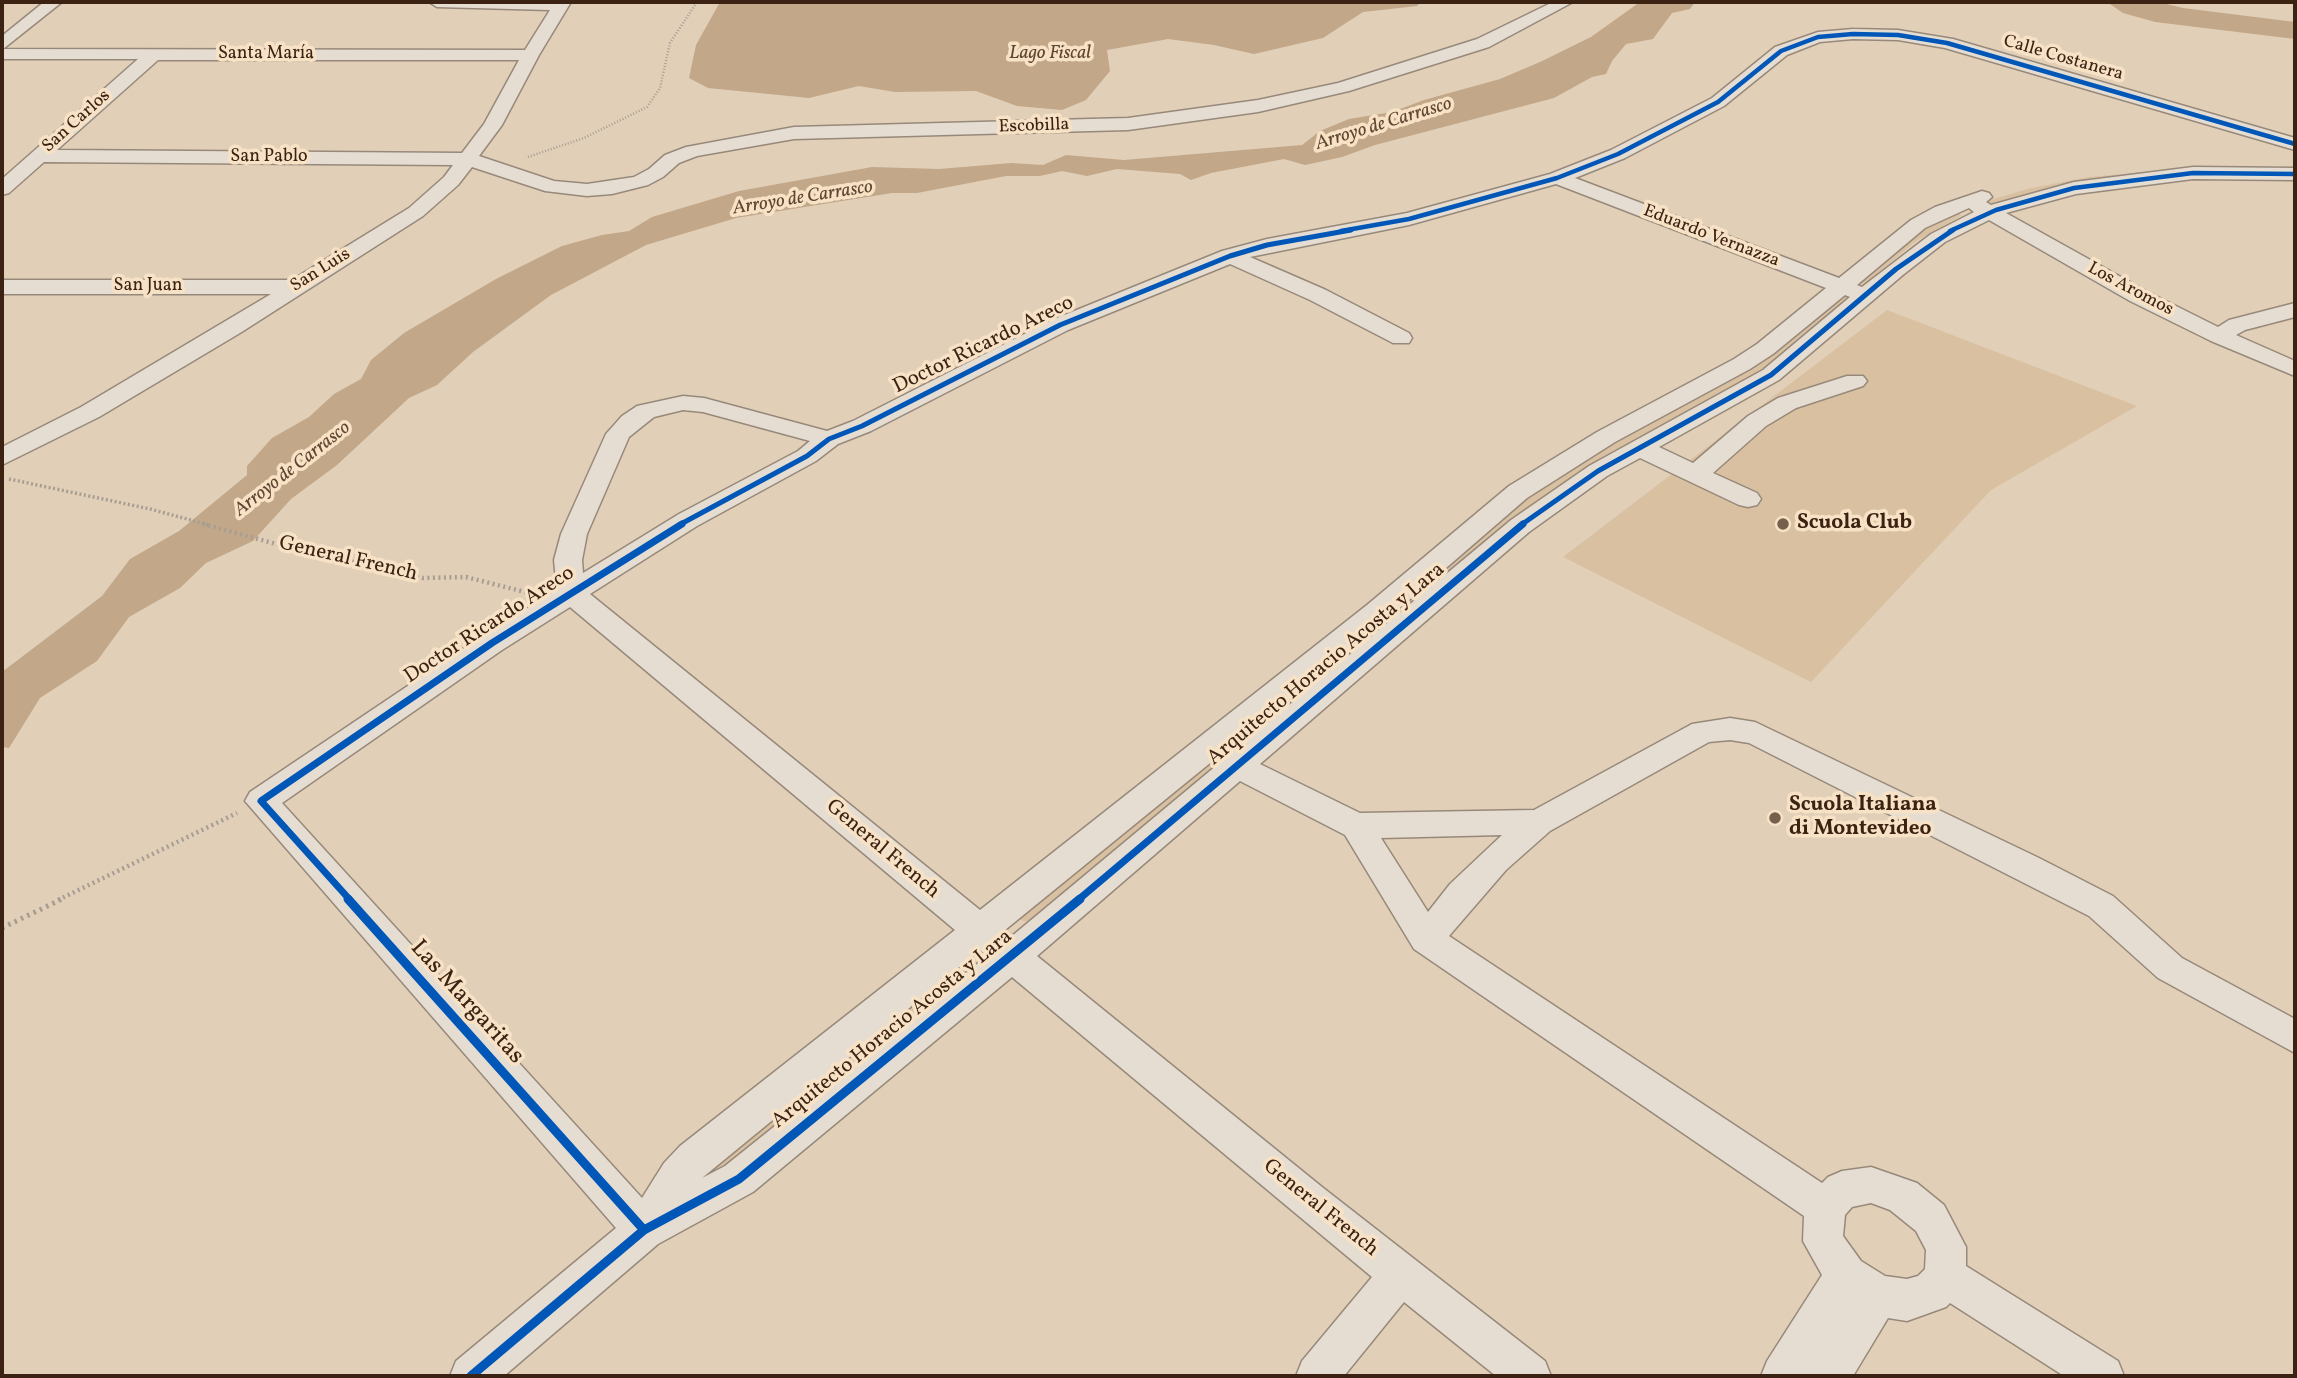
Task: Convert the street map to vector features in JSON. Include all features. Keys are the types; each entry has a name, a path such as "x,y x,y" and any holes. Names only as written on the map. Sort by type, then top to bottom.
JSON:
{"street":[{"path":"2,44 54,2"},
{"path":"438,2 562,3"},
{"name":"Escobilla","path":"498,168 552,187 587,190 641,181 656,173 672,159 693,151 794,133 1128,124 1194,117 1343,87 1483,43 1565,2"},
{"name":"San Luis","path":"2,457 90,412 232,328 415,212 452,181 493,125 530,55 562,3"},
{"name":"Calle Costanera","path":"1818,37 1874,34 1947,43 2295,144"},
{"name":"Doctor Ricardo Areco","path":"261,801 492,643 688,520 807,456 829,439 862,426 1060,325 1230,256 1284,242 1409,219 1557,178 1619,154 1718,103 1781,51 1818,37"},
{"name":"Santa María","path":"2,54 530,55"},
{"name":"San Carlos","path":"2,189 153,54"},
{"name":"San Pablo","path":"39,156 468,159 498,168"},
{"name":"Arquitecto Horacio Acosta y Lara","path":"644,1230 678,1176 694,1159 1377,612 1518,492 1606,437 1742,364 1938,238 1979,207 2027,183 2157,164 2295,164"},
{"name":"Arquitecto Horacio Acosta y Lara","path":"1979,207 2130,180 2193,173 2295,174"},
{"name":"Eduardo Vernazza","path":"1557,178 1853,291"},
{"name":"Los Aromos","path":"1979,207 2138,296 2219,336 2295,369"},
{"path":"1284,242 1318,295"},
{"path":"1230,256 1318,295 1401,338"},
{"name":"San Juan","path":"2,287 294,287"},
{"name":"Arquitecto Horacio Acosta y Lara","path":"471,1376 644,1230 739,1179 1011,957 1520,526 1598,471 1771,375 1853,291"},
{"path":"2219,336 2237,325 2295,310"},
{"path":"1695,475 1757,421 1787,403 1855,381"},
{"path":"571,593 568,560 574,534 618,434 646,411 683,403 704,405 829,439"},
{"path":"1638,447 1748,499"},
{"name":"General French","path":"571,593 1011,957 1530,1376"},
{"path":"1263,702 1290,719"},
{"path":"1426,939 1462,894 1494,861 1539,822 1703,732 1730,729 1755,733 2101,906 2170,968 2295,1037"},
{"path":"1235,765 1356,826 1539,822"},
{"name":"Las Margaritas","path":"261,801 644,1230"},
{"path":"1356,826 1426,939 1825,1207"},
{"path":"1871,1185 1903,1196 1930,1218 1946,1247 1945,1276 1931,1293 1907,1300 1862,1285 1824,1241 1825,1207 1842,1190 1871,1185"},
{"path":"1317,1376 1401,1274"},
{"path":"1945,1276 2103,1376"},
{"path":"1782,1376 1862,1285"},
{"path":"1829,1376 1862,1285"}],"path":[{"path":"498,168 584,138 648,107 660,88 670,43 697,2"},
{"path":"2,928 261,801"}],"shaded area":[{"path":"2215,166 2295,168 2295,172 2246,170 2072,185 1993,204 1987,201 2031,188 2089,177"},
{"path":"1956,213 1962,215 1916,241 1865,284 1858,283 1927,226"},
{"path":"1843,293 1851,296 1770,364 1721,394 1606,455 1539,499 1288,706 1279,704 1528,495"},
{"name":"Scuola Club","path":"1887,310 2137,406 1991,490 1811,682 1563,557"},
{"path":"1260,720 1263,723 1261,728 1032,923 1020,920 1020,916"},
{"path":"946,971 954,971 961,979 713,1183 692,1176"}],"water":[{"name":"Lago Fiscal","path":"720,2 1421,2 1417,6 1363,12 1323,38 1254,54 1168,39 1107,50 1110,71 1086,100 1062,110 1017,106 976,91 895,92 859,86 809,98 708,88 689,78 696,45"},
{"name":"Arroyo de Carrasco","path":"1640,2 1695,2 1690,9 1672,13 1653,39 1626,44 1612,61 1606,74 1592,77 1554,98 1375,145 1342,157 1305,165 1284,159 1211,173 1191,180 1180,174 1117,169 1087,176 1062,171 1040,176 1006,176 917,193 892,193 736,218 646,245 551,295 473,352 437,385 409,398 337,465 291,499 253,541 206,563 180,588 129,617 97,661 40,698 9,748 2,747 2,672 102,596 130,559 179,531 247,475 247,466 272,438 309,417 334,394 361,379 371,360 404,333 496,279 562,246 629,231 652,217 739,191 872,167 939,169 1011,163 1043,165 1066,155 1124,160 1302,145 1320,131 1349,119 1392,112 1424,100 1500,79 1591,37"},
{"path":"2107,2 2158,2 2183,8 2295,22 2295,39 2155,22 2123,13"}],"cycle path":[{"path":"644,1230 261,801 492,643 688,520 807,456 829,439 862,426 1060,325 1230,256 1267,245 1409,219 1557,178 1618,154 1718,102 1781,51 1818,37 1853,34 1898,35 1947,43 2295,144"},
{"path":"471,1376 644,1230 739,1179 1011,957 1520,526 1598,471 1771,375 1896,269 1938,238 1996,210 2074,188 2193,173 2295,174"}],"place":[{"name":"Scuola Club","path":"1783,524"},
{"name":"Scuola Italiana di Montevideo","path":"1775,818"}]}
